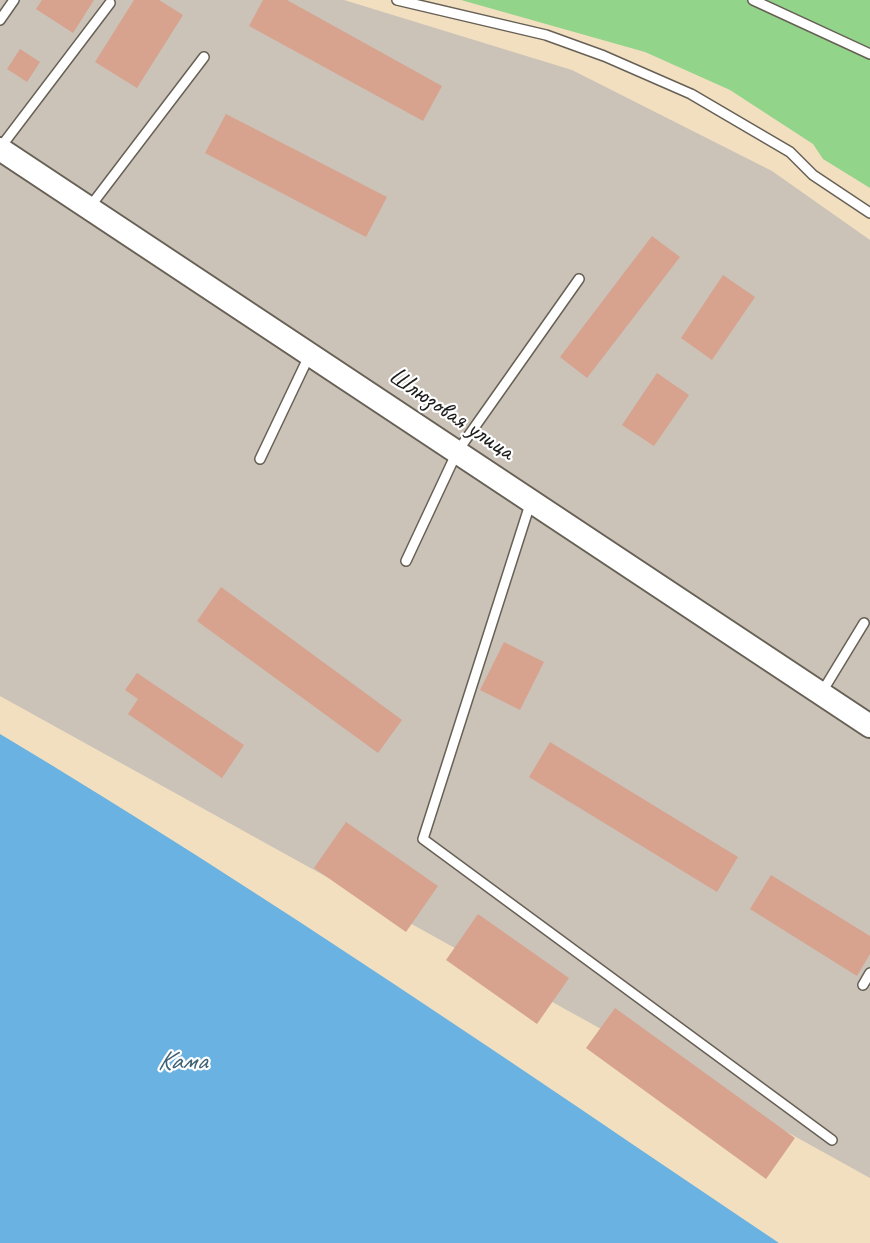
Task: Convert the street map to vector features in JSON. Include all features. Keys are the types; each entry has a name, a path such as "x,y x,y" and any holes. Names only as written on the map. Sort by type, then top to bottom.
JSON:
{"street":[{"name":"Шлюзовая улица","path":"0,149 870,726"}],"lane":[{"path":"0,20 15,0"},
{"path":"396,0 546,35 604,56 691,94 790,152 813,175 870,213"},
{"path":"753,0 870,54"},
{"path":"0,149 110,3"},
{"path":"88,208 204,57"},
{"path":"406,561 457,452 579,279"},
{"path":"260,459 310,354"},
{"path":"531,501 423,839 832,1140"},
{"path":"821,694 864,623"},
{"path":"863,985 870,973"}],"shaded area":[{"path":"0,0 344,0 572,70 772,171 870,240 870,1178 0,696"}],"green space":[{"path":"461,0 870,0 870,188 823,159 813,144 730,90 645,52"}],"water":[{"name":"Кама","path":"0,734 296,919 779,1243 0,1243"}],"building":[{"path":"42,0 94,0 73,33 36,9"},
{"path":"134,0 159,0 183,15 137,88 95,62"},
{"path":"263,0 287,0 442,86 423,121 249,26"},
{"path":"20,49 40,62 27,82 7,69"},
{"path":"226,114 387,197 366,237 205,153"},
{"path":"652,236 680,257 587,378 560,357"},
{"path":"723,275 755,297 712,360 681,338"},
{"path":"657,373 689,395 654,446 622,425"},
{"path":"221,587 402,720 378,753 197,621"},
{"path":"504,642 544,662 520,710 480,690"},
{"path":"137,673 244,745 222,778 128,714 138,699 125,690"},
{"path":"550,742 738,857 717,892 529,777"},
{"path":"346,822 438,886 406,932 314,868"},
{"path":"771,875 870,936 870,954 857,976 750,909"},
{"path":"478,914 569,978 537,1024 446,960"},
{"path":"615,1008 795,1138 766,1179 586,1048"}]}
